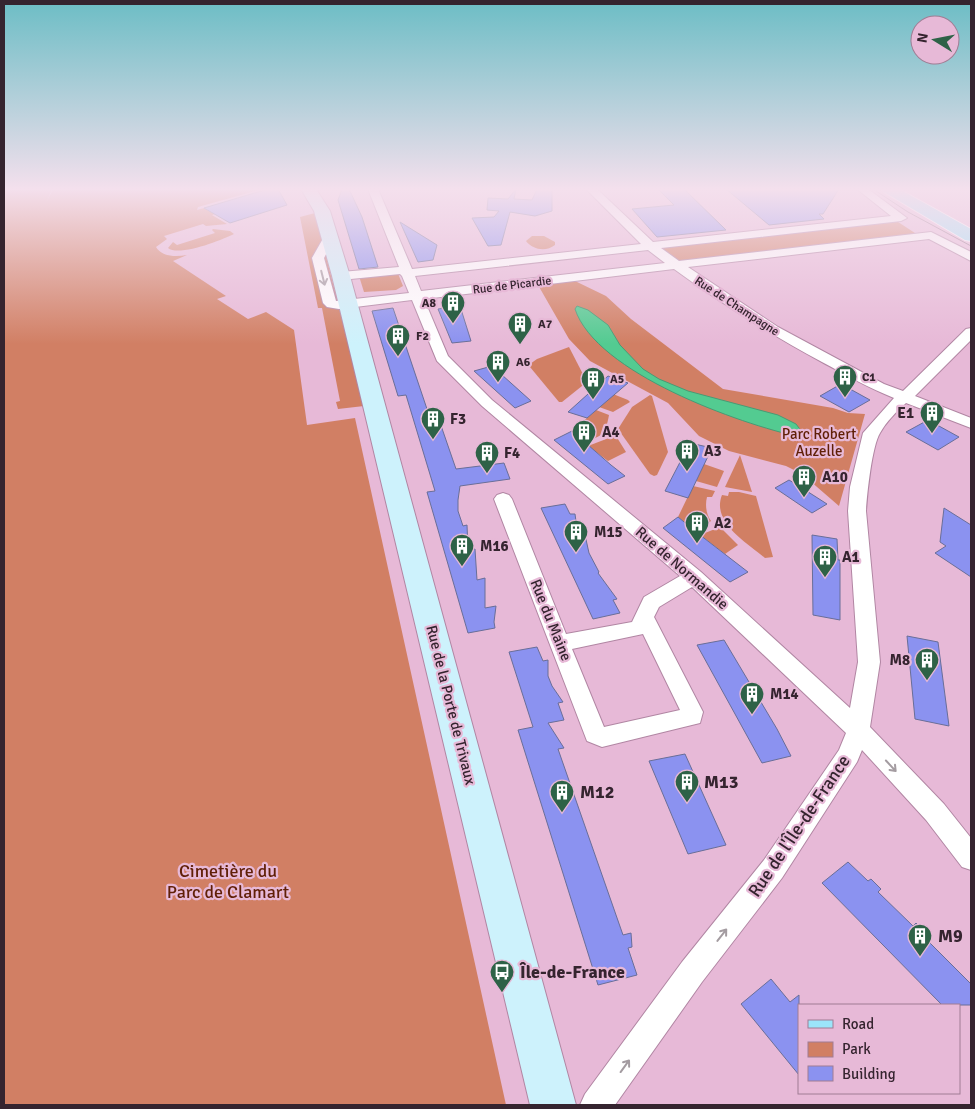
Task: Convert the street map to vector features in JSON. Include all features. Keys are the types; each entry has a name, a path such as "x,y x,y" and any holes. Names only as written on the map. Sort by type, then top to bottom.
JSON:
{"street":[{"path":"327,241 318,258 328,300 335,305 348,304"},
{"name":"Rue de la Porte de Trivaux","path":"330,241 341,276 553,1105"},
{"name":"Rue de Normandie","path":"395,241 442,358 487,402 694,577 858,730 935,812 971,858"},
{"name":"Rue de Champagne","path":"645,241 675,265 773,330 879,387 971,423"},
{"path":"341,276 403,270 405,273 408,273 697,241"},
{"name":"Rue de Picardie","path":"348,304 882,241"},
{"name":"Rue de Picardie","path":"941,241 971,257"},
{"name":"Rue de l'Île-de-France","path":"596,1105 692,972 773,870 849,755 858,730 869,662 857,511 859,487 871,433 902,397 913,390 971,332"},
{"name":"Rue du Maine","path":"503,499 595,734 602,736"},
{"path":"560,643 639,628 651,602 694,577"},
{"path":"602,736 692,716 692,712 644,619"}],"green space":[{"name":"Cimetière du Parc de Clamart","path":"4,241 165,241 156,247 162,253 174,256 187,255 173,261 226,296 217,299 248,319 266,312 294,330 307,425 355,418 506,1105 4,1105"},
{"path":"190,241 217,241 191,249 174,250 168,248 173,242 177,245"},
{"path":"305,241 322,241 364,406 338,409 336,402 340,401 322,308 318,308"},
{"path":"526,241 553,241 555,245 548,249 540,249"},
{"path":"705,241 868,241 675,263 657,246"},
{"path":"397,271 403,286 396,290 364,292 359,276"},
{"name":"Parc Robert Auzelle","path":"575,281 606,296 631,319 723,389 833,408 848,413 865,414 839,506 802,474 786,466 729,451 699,436 668,403 590,361 569,339 538,285"},
{"path":"569,347 587,382 562,402 559,402 530,367 530,364 537,359"},
{"path":"613,394 630,402 613,412 599,407"},
{"path":"650,395 652,396 668,452 657,475 654,476 650,474 618,429 632,407"},
{"path":"596,410 609,415 605,431 600,436 584,443 571,432"},
{"path":"616,436 626,452 608,461 588,446"},
{"path":"740,455 752,492 725,487"},
{"path":"704,464 724,471 717,487 696,481"},
{"path":"693,486 715,491 712,497 707,497 706,500 707,512 711,521 696,531 678,517"},
{"path":"729,492 756,496 773,557 765,558 741,539 726,523 720,505 722,495 728,496"},
{"path":"720,527 738,545 725,554 700,535"}],"shaded area":[{"path":"577,306 588,310 608,325 620,345 643,369 659,379 688,391 778,415 796,424 805,436 800,437 742,421 673,392 640,374 611,354 588,332 575,309"}],"building":[{"path":"350,241 370,241 378,267 359,269"},
{"path":"408,241 430,241 437,245 433,260 418,262"},
{"path":"485,241 502,241 501,245 488,246"},
{"name":"A8","path":"460,306 471,341 452,343 438,309"},
{"path":"393,308 429,415 437,414 456,469 504,463 510,479 460,486 458,500 458,511 463,526 467,525 468,550 475,549 477,580 485,578 485,608 496,606 495,628 468,633 427,492 435,491 406,395 398,396 372,311"},
{"name":"A6","path":"492,366 531,401 515,408 474,371"},
{"name":"A5","path":"608,376 628,383 587,418 568,412"},
{"name":"C1","path":"841,384 870,400 849,412 820,396"},
{"name":"E1","path":"928,420 959,437 938,450 906,432"},
{"name":"A4","path":"572,431 625,476 608,484 554,440"},
{"name":"A3","path":"690,443 712,448 688,498 665,491"},
{"name":"A10","path":"789,480 827,504 812,513 775,488"},
{"name":"M15","path":"565,504 570,514 575,514 578,536 585,535 589,553 598,573 617,599 613,600 620,613 593,619 541,508"},
{"path":"944,508 971,525 971,577 935,553 946,546 940,542"},
{"name":"A2","path":"678,517 748,572 730,582 663,528"},
{"name":"A1","path":"812,535 837,539 838,560 840,560 840,620 813,615"},
{"name":"M8","path":"907,636 938,642 949,726 915,719"},
{"name":"M14","path":"724,640 791,756 762,763 697,645"},
{"name":"M12","path":"537,647 543,661 548,660 548,676 552,686 563,702 558,703 564,720 548,723 564,748 558,749 623,935 631,933 632,947 628,948 637,975 598,985 518,730 533,727 509,652"},
{"name":"M13","path":"685,754 726,845 688,854 649,761"},
{"name":"M9","path":"848,862 868,881 871,879 881,889 878,892 913,926 916,923 926,933 923,936 971,984 971,1005 941,1004 822,883"},
{"path":"771,979 790,1002 799,995 798,1074 741,1004"}],"tram line":[{"path":"961,241 971,246"}],"place":[{"name":"A8","path":"453,324"},
{"name":"A7","path":"520,345"},
{"name":"F2","path":"398,357"},
{"name":"A6","path":"498,383"},
{"name":"C1","path":"845,398"},
{"name":"A5","path":"593,400"},
{"name":"E1","path":"932,434"},
{"name":"F3","path":"433,440"},
{"name":"A4","path":"584,453"},
{"name":"A3","path":"687,472"},
{"name":"F4","path":"487,474"},
{"name":"A10","path":"804,498"},
{"name":"A2","path":"697,544"},
{"name":"M15","path":"576,553"},
{"name":"M16","path":"462,567"},
{"name":"A1","path":"825,578"},
{"name":"M8","path":"927,681"},
{"name":"M14","path":"752,715"},
{"name":"M13","path":"687,803"},
{"name":"M12","path":"562,813"},
{"name":"M9","path":"920,957"},
{"name":"Île-de-France","path":"502,993"}]}
